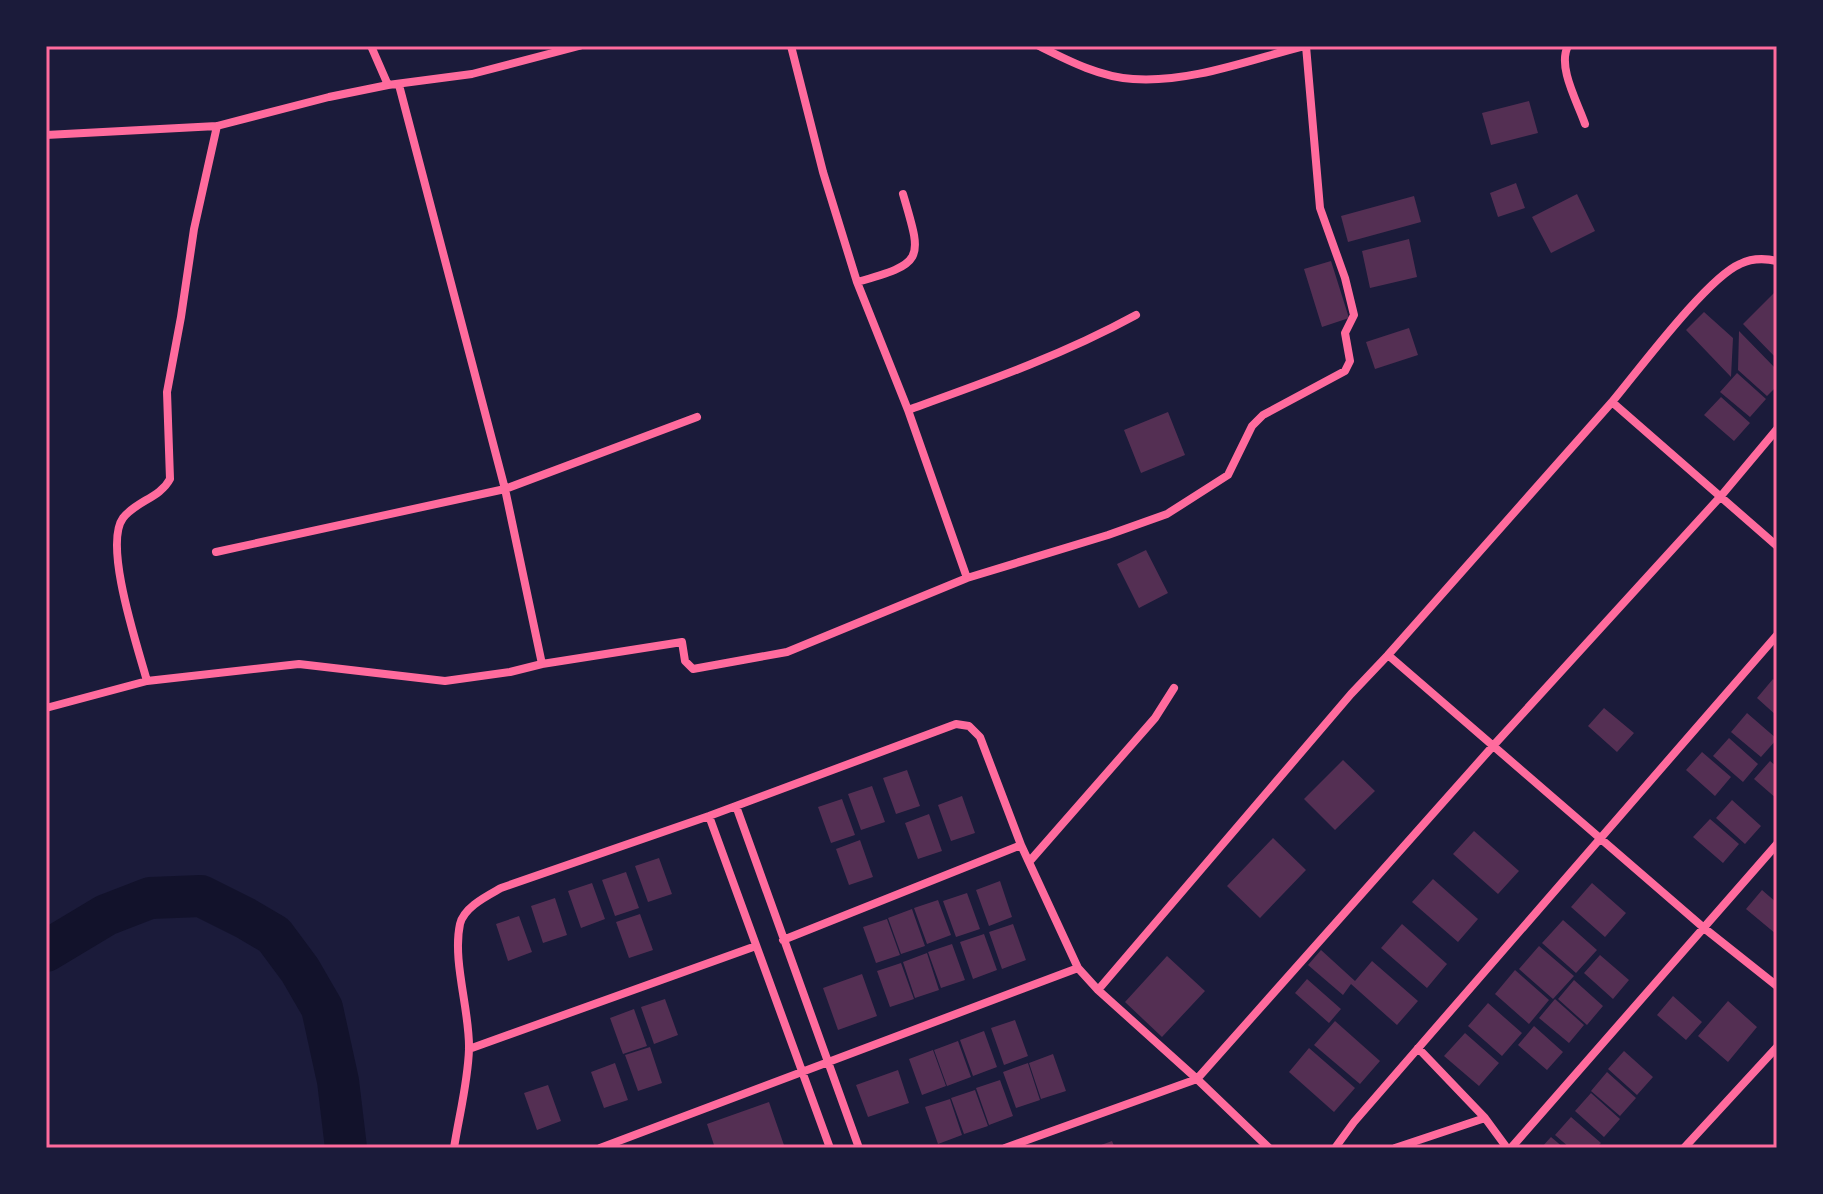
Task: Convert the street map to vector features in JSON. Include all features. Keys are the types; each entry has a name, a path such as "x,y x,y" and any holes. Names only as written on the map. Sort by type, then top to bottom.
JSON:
{"street":[{"path":"371,46 388,85"},
{"path":"46,135 217,126 329,97 388,85 472,74 579,46"},
{"path":"791,46 823,172 857,282 908,410 967,578"},
{"path":"46,708 147,681 299,664 445,681 682,642 685,661 693,669 787,652 967,578 1057,552 1167,514 1228,475 1252,426 1263,415 1340,377 1349,367 1345,333 1354,315 1353,305 1320,208 1305,46 1190,75 1131,79 1087,68 1039,46"},
{"path":"1568,46 1564,56 1567,72 1585,124"},
{"path":"399,85 505,489 542,664"},
{"path":"147,681 120,578 118,529 132,510 166,486 170,479 167,392 194,229 217,126"},
{"path":"857,282 899,268 915,254 917,243 903,194"},
{"path":"1098,990 1351,694 1612,402 1702,295 1730,269 1752,260 1777,261"},
{"path":"908,410 1054,356 1136,315"},
{"path":"1612,402 1777,546"},
{"path":"216,552 505,489 697,417"},
{"path":"1005,1148 1197,1079 1493,746 1721,496 1777,429"},
{"path":"1335,1148 1777,635"},
{"path":"1388,655 1704,928 1777,986"},
{"path":"1029,862 1155,718 1174,688"},
{"path":"454,1148 469,1049 460,925 466,913 486,896 956,724 974,730 980,737 1021,845 1078,968 1269,1148"},
{"path":"736,806 859,1148"},
{"path":"709,816 830,1148"},
{"path":"1418,1048 1485,1118 1509,1148 1777,844"},
{"path":"783,940 1021,845"},
{"path":"469,1049 756,946"},
{"path":"600,1148 1078,968"},
{"path":"1684,1148 1777,1047"},
{"path":"1395,1148 1485,1118"}],"building":[{"path":"1529,101 1538,133 1491,145 1482,113"},
{"path":"1516,183 1525,208 1498,217 1490,193"},
{"path":"1577,194 1595,231 1551,253 1532,217"},
{"path":"1414,196 1421,222 1348,242 1341,216"},
{"path":"1409,239 1417,277 1370,288 1362,251"},
{"path":"1331,261 1349,318 1322,327 1304,269"},
{"path":"1774,293 1777,296 1777,359 1743,324"},
{"path":"1704,312 1733,338 1731,377 1686,330"},
{"path":"1409,328 1418,355 1375,369 1366,342"},
{"path":"1739,331 1777,370 1777,386 1767,396 1738,370"},
{"path":"1737,373 1766,399 1750,417 1720,392"},
{"path":"1721,397 1750,423 1734,441 1704,415"},
{"path":"1168,412 1185,455 1141,473 1124,430"},
{"path":"1146,550 1168,593 1139,608 1117,564"},
{"path":"1773,679 1777,683 1777,716 1757,698"},
{"path":"1604,708 1634,733 1617,752 1588,726"},
{"path":"1747,713 1777,739 1761,757 1731,732"},
{"path":"1729,738 1758,764 1743,782 1713,756"},
{"path":"1702,752 1731,777 1715,796 1686,770"},
{"path":"1343,760 1375,791 1335,830 1304,799"},
{"path":"1770,761 1777,767 1777,799 1754,779"},
{"path":"907,770 920,806 896,814 883,778"},
{"path":"872,786 885,822 861,830 848,794"},
{"path":"962,796 975,833 951,841 938,805"},
{"path":"842,799 855,835 831,843 818,807"},
{"path":"1732,800 1761,826 1745,844 1716,818"},
{"path":"929,814 942,851 918,859 905,823"},
{"path":"1710,819 1739,844 1723,863 1693,837"},
{"path":"1474,831 1519,871 1498,894 1453,854"},
{"path":"1273,838 1306,870 1260,918 1227,886"},
{"path":"860,840 873,877 849,885 836,849"},
{"path":"659,858 672,894 648,902 635,866"},
{"path":"626,872 639,908 615,916 602,880"},
{"path":"1433,879 1478,919 1458,942 1412,902"},
{"path":"1000,881 1012,917 989,926 976,890"},
{"path":"592,883 605,919 581,928 568,891"},
{"path":"1592,883 1626,913 1605,937 1571,907"},
{"path":"1762,890 1777,903 1776,934 1746,909"},
{"path":"967,893 980,929 956,937 943,901"},
{"path":"555,898 567,935 543,943 531,906"},
{"path":"938,900 951,935 927,944 914,908"},
{"path":"912,909 925,946 901,954 888,918"},
{"path":"640,914 653,950 629,958 616,922"},
{"path":"519,916 532,952 508,961 496,924"},
{"path":"887,919 900,955 876,963 863,927"},
{"path":"1563,920 1597,950 1576,973 1542,943"},
{"path":"1013,924 1026,960 1002,969 989,932"},
{"path":"1402,924 1447,964 1427,988 1381,948"},
{"path":"984,934 997,970 973,979 960,942"},
{"path":"952,944 965,980 941,988 928,952"},
{"path":"1539,946 1574,976 1553,999 1519,969"},
{"path":"1321,950 1355,981 1372,961 1418,1001 1397,1025 1351,984 1343,995 1308,965"},
{"path":"927,953 939,990 915,998 903,962"},
{"path":"1600,955 1629,980 1613,999 1584,973"},
{"path":"1167,956 1205,991 1162,1037 1125,1002"},
{"path":"901,963 914,999 890,1007 877,971"},
{"path":"1515,970 1549,1000 1529,1024 1495,994"},
{"path":"862,974 877,1016 838,1030 823,988"},
{"path":"1307,979 1341,1009 1329,1023 1295,993"},
{"path":"1574,980 1603,1006 1587,1025 1558,999"},
{"path":"1673,996 1702,1022 1686,1040 1657,1015"},
{"path":"665,999 678,1035 654,1044 641,1007"},
{"path":"1555,999 1584,1025 1569,1043 1539,1018"},
{"path":"1728,1001 1757,1027 1728,1062 1698,1036"},
{"path":"1488,1003 1522,1033 1502,1056 1468,1026"},
{"path":"634,1009 647,1046 623,1054 610,1018"},
{"path":"1015,1020 1028,1056 1004,1065 991,1028"},
{"path":"1335,1021 1380,1061 1360,1084 1314,1045"},
{"path":"1534,1026 1563,1052 1547,1070 1518,1045"},
{"path":"984,1031 997,1067 973,1076 960,1040"},
{"path":"1465,1033 1499,1063 1479,1086 1444,1056"},
{"path":"958,1041 971,1077 947,1086 934,1050"},
{"path":"650,1047 662,1083 638,1091 625,1055"},
{"path":"1309,1048 1355,1088 1334,1112 1289,1072"},
{"path":"933,1050 946,1086 922,1095 909,1059"},
{"path":"1624,1051 1653,1077 1637,1095 1608,1069"},
{"path":"1053,1054 1066,1091 1041,1099 1029,1063"},
{"path":"615,1063 628,1100 604,1108 591,1072"},
{"path":"1028,1063 1040,1100 1016,1108 1003,1072"},
{"path":"898,1070 909,1103 868,1117 856,1085"},
{"path":"1607,1072 1636,1098 1620,1116 1591,1091"},
{"path":"1000,1080 1013,1116 989,1125 976,1088"},
{"path":"548,1085 561,1121 537,1130 524,1093"},
{"path":"975,1090 988,1126 964,1134 951,1098"},
{"path":"1591,1093 1620,1119 1604,1137 1575,1111"},
{"path":"950,1099 962,1135 938,1144 925,1107"},
{"path":"769,1102 785,1148 715,1148 707,1124"},
{"path":"1571,1117 1601,1143 1596,1148 1570,1148 1555,1135"},
{"path":"1551,1137 1564,1148 1541,1148"},
{"path":"1112,1141 1115,1148 1093,1148"}],"waterway":[{"path":"46,951 106,915 150,898 201,896 274,935 300,970 322,1008 338,1081 346,1148"}]}
